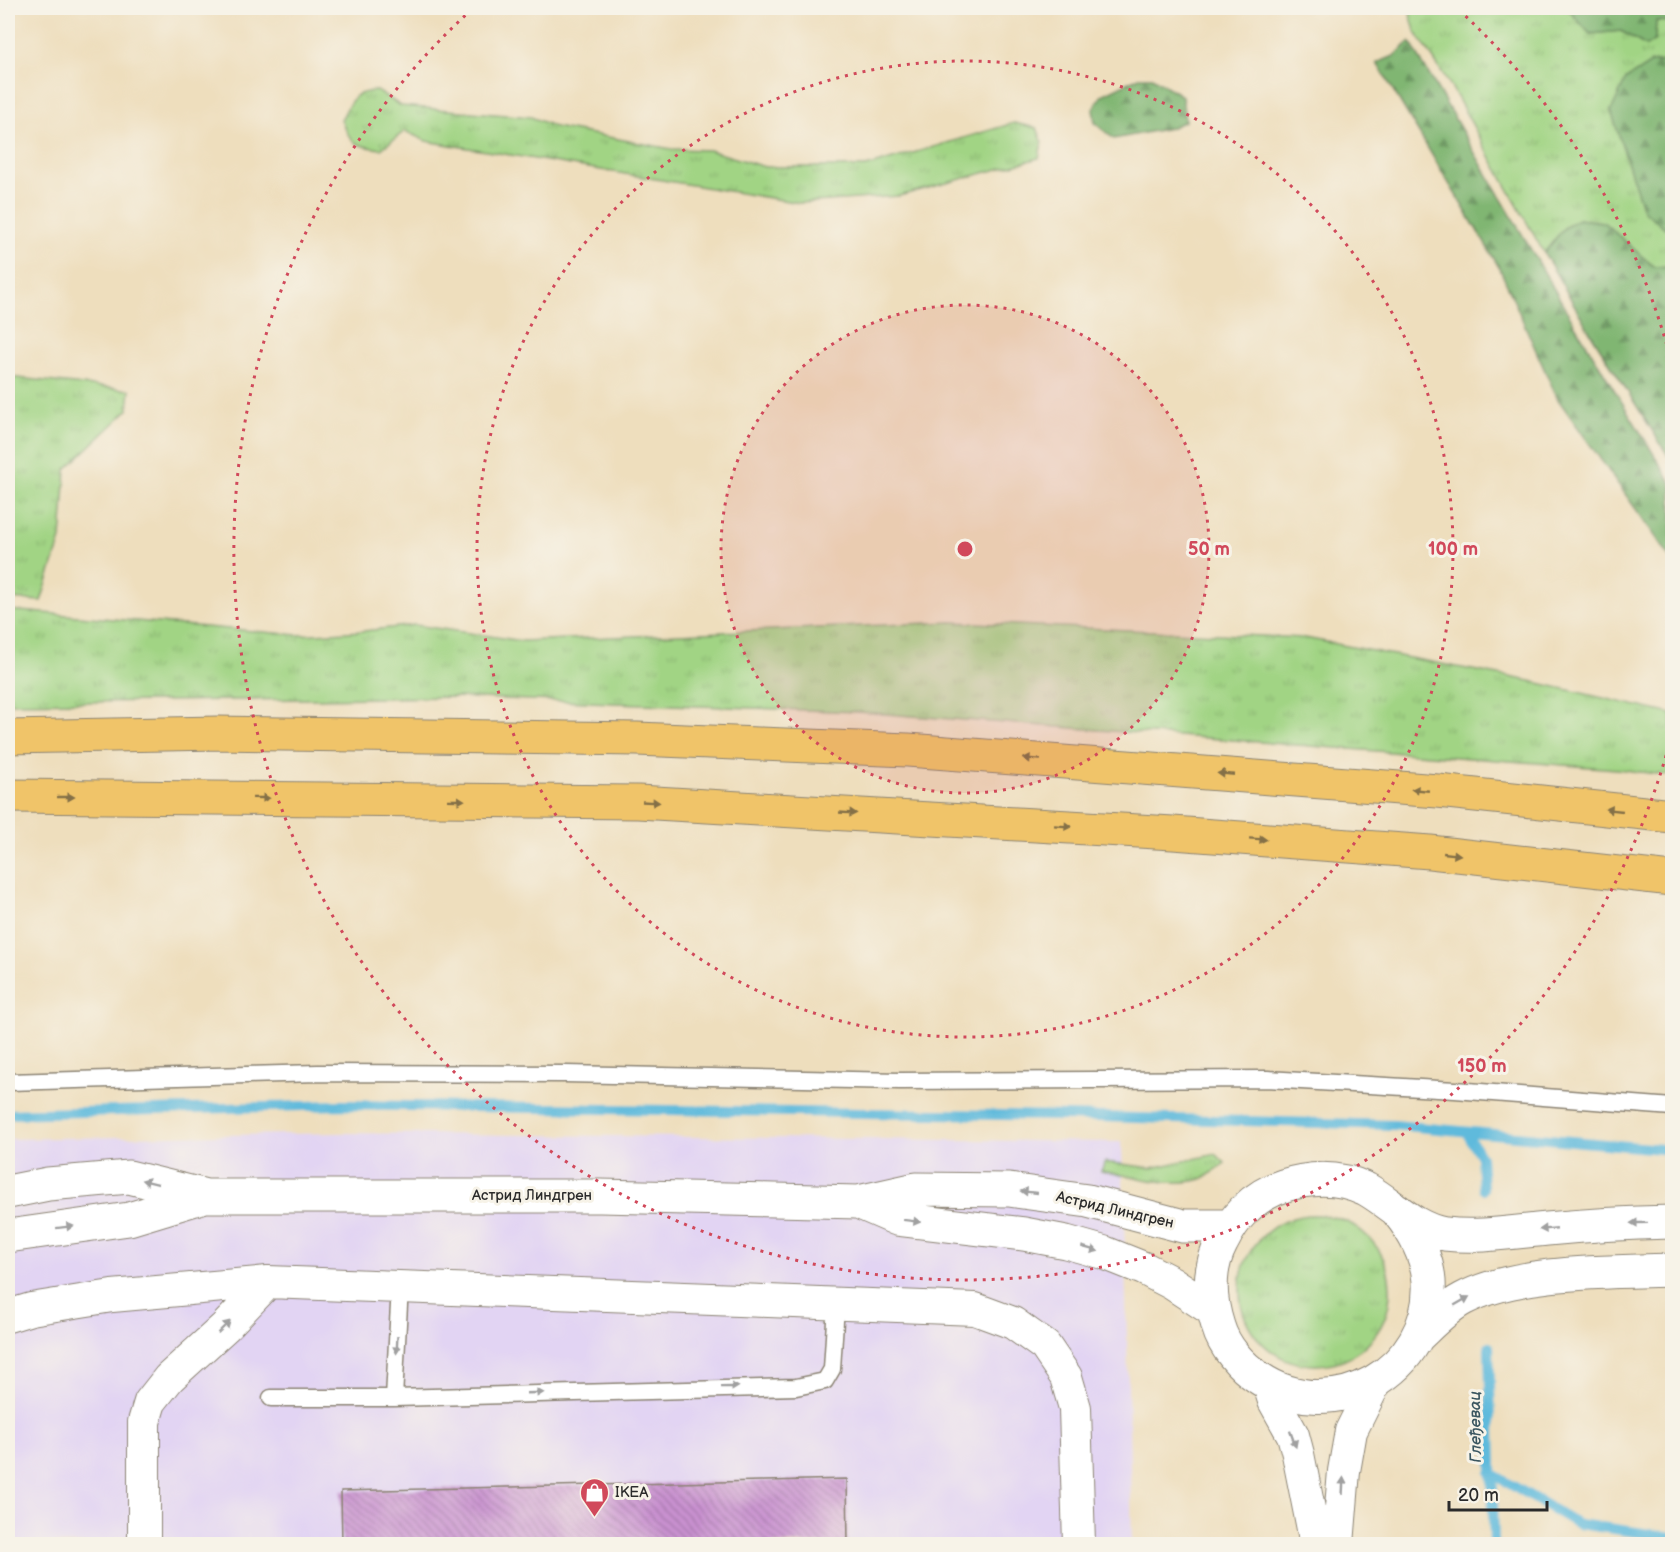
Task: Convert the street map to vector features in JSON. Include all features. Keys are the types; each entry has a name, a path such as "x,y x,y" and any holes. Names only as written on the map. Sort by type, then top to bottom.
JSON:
{"highway":[{"path":"8,736 218,733 577,738 908,750 1438,791 1672,816"},
{"path":"8,796 638,802 1125,830 1406,850 1672,879"}],"street":[{"name":"Астрид Линдгрен","path":"8,1192 48,1184 129,1177 206,1196 588,1196 858,1202 916,1188 1009,1190 1088,1201 1182,1226 1231,1226"},
{"path":"1398,1212 1419,1243 1426,1262 1429,1281 1426,1310 1417,1337 1400,1362 1376,1381 1351,1393 1323,1397 1296,1395 1269,1385 1249,1372 1232,1354 1220,1333 1213,1310 1211,1281 1217,1252 1231,1226 1244,1209 1280,1187 1311,1180 1343,1181 1382,1198 1421,1227 1444,1233 1480,1236 1606,1224 1672,1222"},
{"name":"Астрид Линдгрен","path":"8,1236 129,1219 206,1196"},
{"name":"Астрид Линдгрен","path":"858,1202 897,1219 1024,1234 1066,1242 1105,1253 1172,1283 1213,1310"},
{"path":"1417,1337 1462,1300 1491,1287 1553,1277 1672,1270"},
{"path":"144,1545 143,1443 146,1412 150,1402 159,1389 225,1328 267,1282"},
{"path":"8,1316 31,1309 112,1296 267,1282 975,1309 1014,1323 1045,1346 1066,1377 1075,1408 1079,1545"},
{"path":"1338,1545 1344,1471 1351,1431 1376,1381"},
{"path":"1269,1385 1274,1401 1293,1435 1316,1545"}],"lane":[{"path":"8,1082 318,1073 577,1074 900,1081 1267,1079 1455,1090 1672,1107"},
{"path":"394,1398 400,1286"},
{"path":"271,1398 394,1398 796,1386 825,1381 832,1369 836,1305"}],"shaded area":[{"path":"342,1133 1122,1142 1132,1544 8,1544 8,1139"}],"green space":[{"path":"1567,8 1590,34 1621,31 1646,46 1655,40 1656,21 1672,22 1672,60 1651,63 1665,228 1672,226 1672,266 1654,267 1603,222 1578,219 1564,228 1544,253 1449,83 1415,31 1409,9"},
{"path":"1567,8 1672,8 1672,22 1656,21 1655,40 1646,46 1621,31 1590,34"},
{"path":"1410,42 1582,337 1672,484 1672,560 1557,398 1499,267 1377,63 1394,56"},
{"path":"1672,60 1672,226 1665,228 1643,210 1611,111 1626,79 1651,63"},
{"path":"1139,77 1152,77 1182,96 1185,121 1170,128 1114,139 1095,123 1093,109 1102,95"},
{"path":"377,91 401,106 531,117 555,127 671,149 709,150 765,167 866,167 1014,123 1037,128 1042,141 1039,158 899,196 800,203 426,141 405,131 381,149 365,147 351,139 341,120 354,98 362,93"},
{"path":"1578,219 1603,222 1654,267 1672,266 1672,462 1590,332 1544,253 1564,228"},
{"path":"8,377 130,390 128,410 66,469 61,539 41,601 8,599"},
{"path":"8,610 298,635 415,625 523,641 952,622 1305,638 1530,681 1672,714 1672,776 1617,769 859,712 453,697 8,703"},
{"path":"1216,1154 1225,1163 1204,1178 1189,1181 1164,1182 1101,1171 1105,1162 1152,1168"},
{"path":"1315,1215 1344,1220 1357,1227 1368,1237 1378,1248 1385,1261 1390,1290 1385,1319 1378,1332 1368,1343 1357,1353 1344,1360 1315,1365 1286,1360 1273,1353 1262,1343 1252,1332 1245,1319 1240,1290 1245,1261 1252,1248 1262,1237 1273,1227 1286,1220"}],"building":[{"name":"IKEA","path":"847,1479 848,1544 342,1544 341,1491"}],"waterway":[{"path":"8,1114 342,1105 1065,1116 1394,1125 1672,1150"},
{"name":"Глеђевац","path":"1466,1132 1481,1157 1483,1189"},
{"name":"Глеђевац","path":"1489,1346 1494,1544"},
{"path":"1491,1473 1578,1524 1672,1537"}],"place":[{"name":"IKEA","path":"594,1518"}]}
